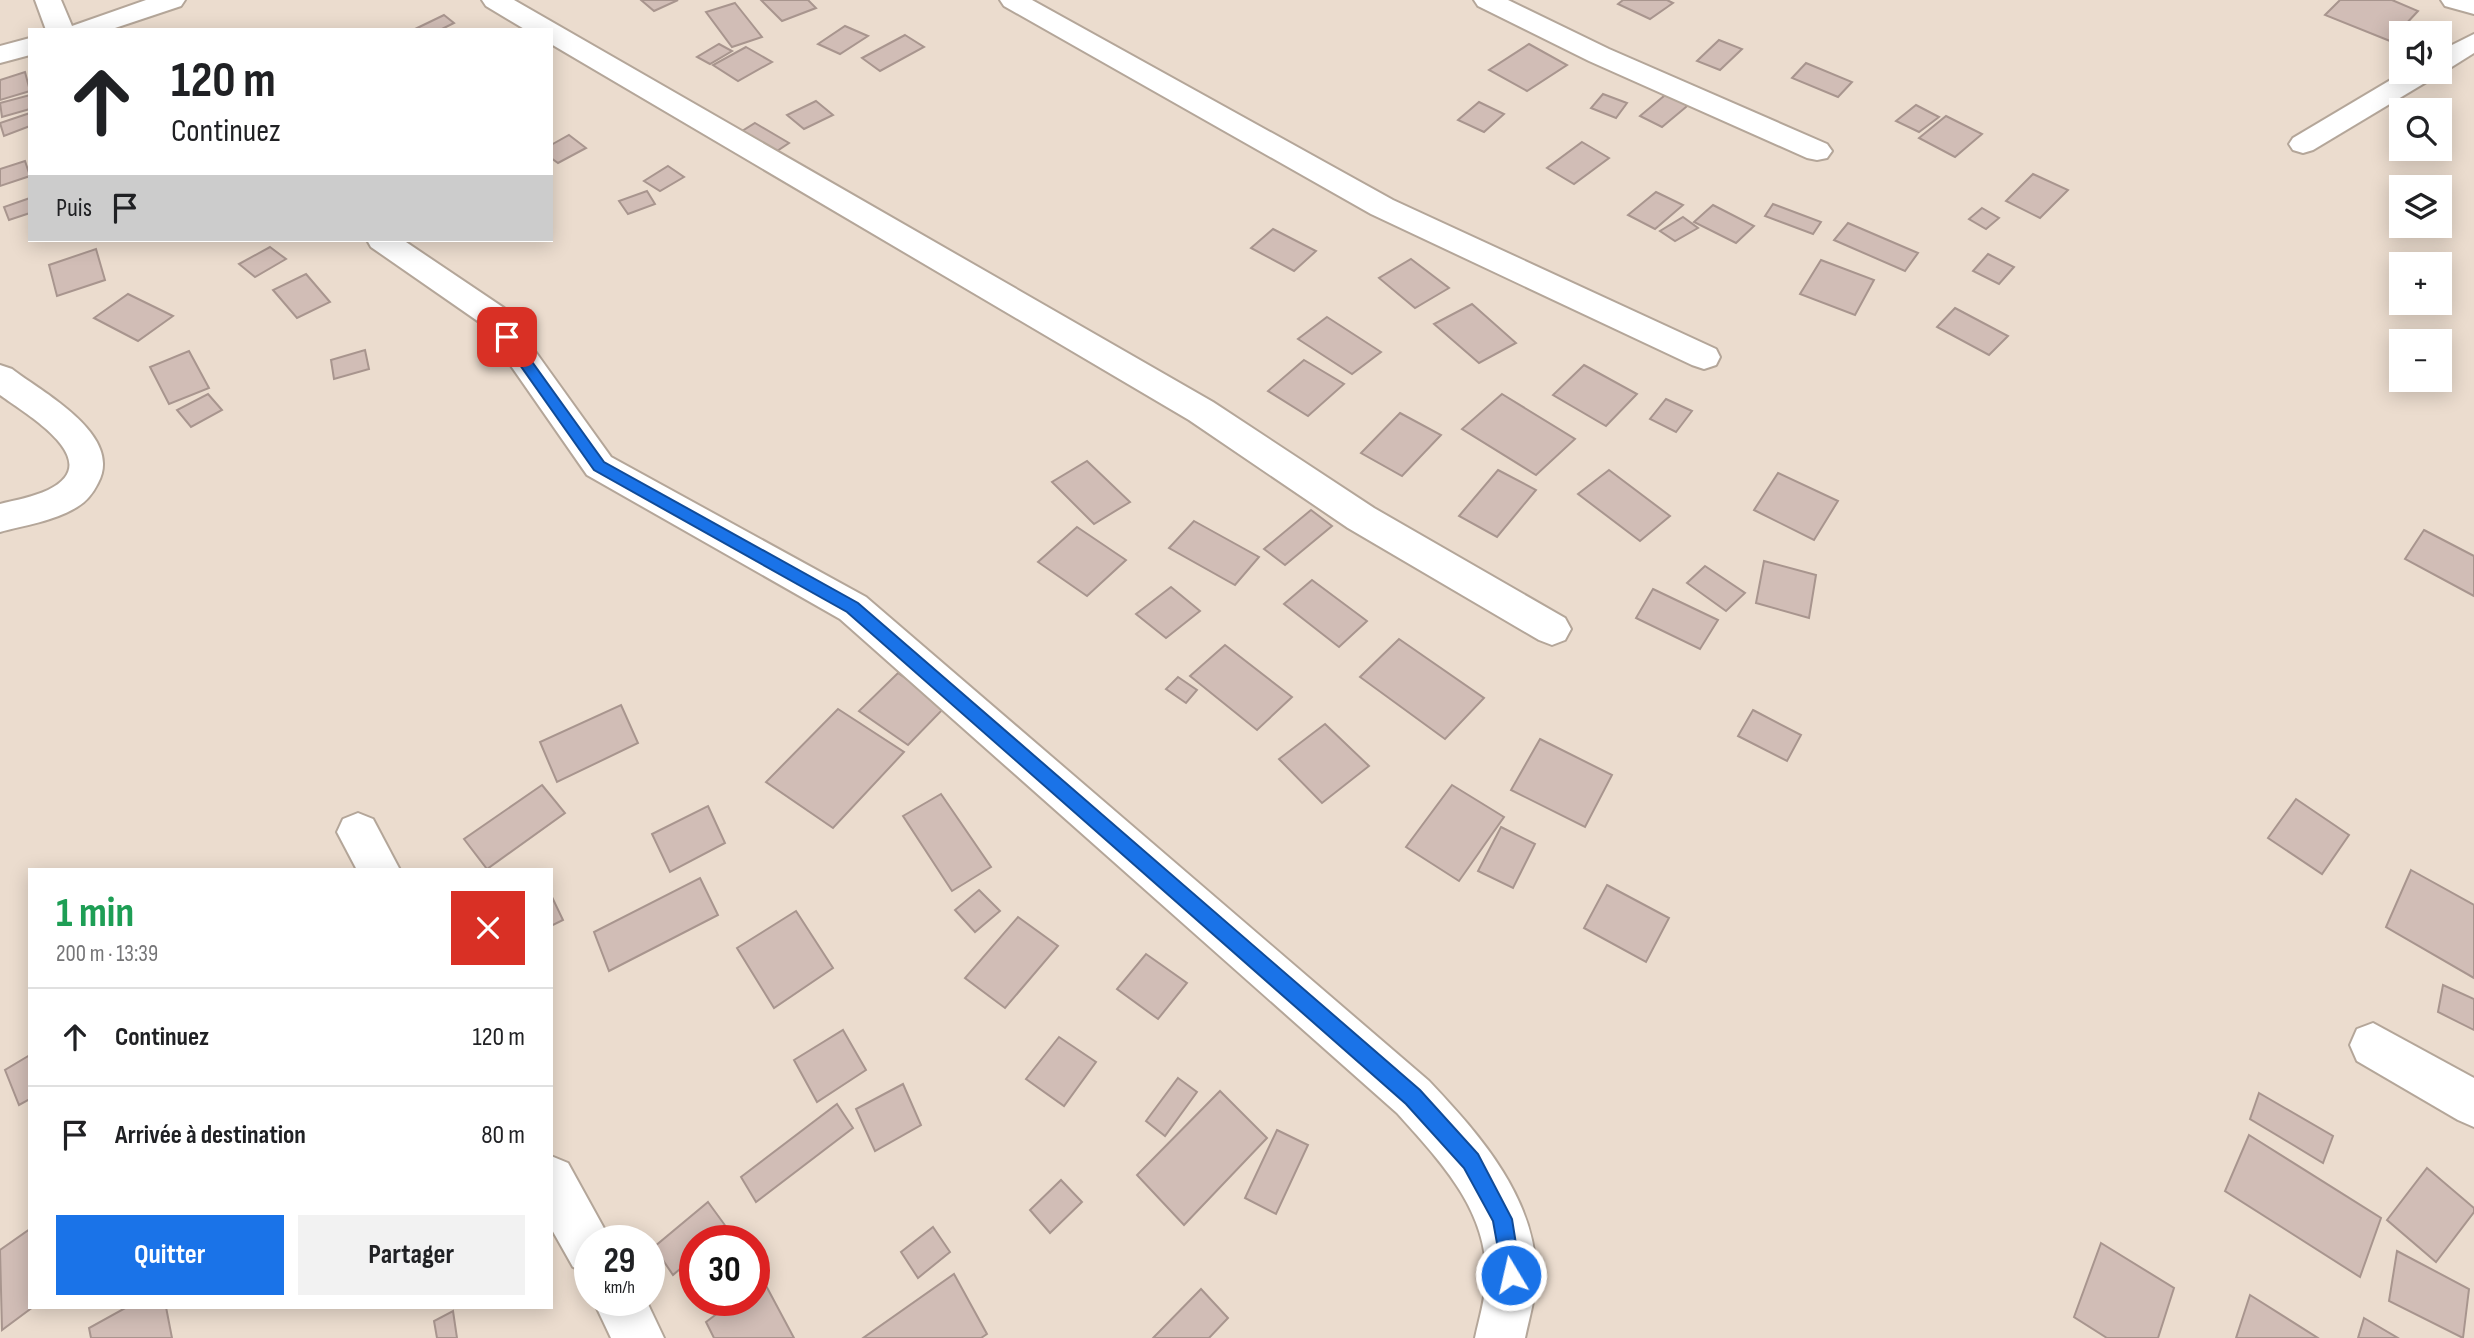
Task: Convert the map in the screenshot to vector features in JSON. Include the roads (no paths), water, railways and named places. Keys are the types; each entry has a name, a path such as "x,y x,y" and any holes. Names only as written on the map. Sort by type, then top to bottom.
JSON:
{"street":[{"path":"48,0 59,28"},
{"path":"88,28 172,0"},
{"path":"495,0 542,28"},
{"path":"1013,0 1381,207 1704,357"},
{"path":"1486,0 1599,55 1817,151"},
{"path":"2455,0 2474,6"},
{"path":"553,34 1201,411 1361,518 1552,629"},
{"path":"2452,55 2474,41"},
{"path":"0,55 28,47"},
{"path":"2303,144 2403,84"},
{"path":"385,242 493,316 599,466 853,608 1413,1097 1471,1161 1502,1219 1511,1275 1500,1338"},
{"path":"0,377 67,430 85,450 88,468 82,482 63,498 0,518"},
{"path":"358,832 379,868"},
{"path":"2373,1045 2474,1104"},
{"path":"553,1184 576,1225"},
{"path":"627,1316 639,1338"}]}
